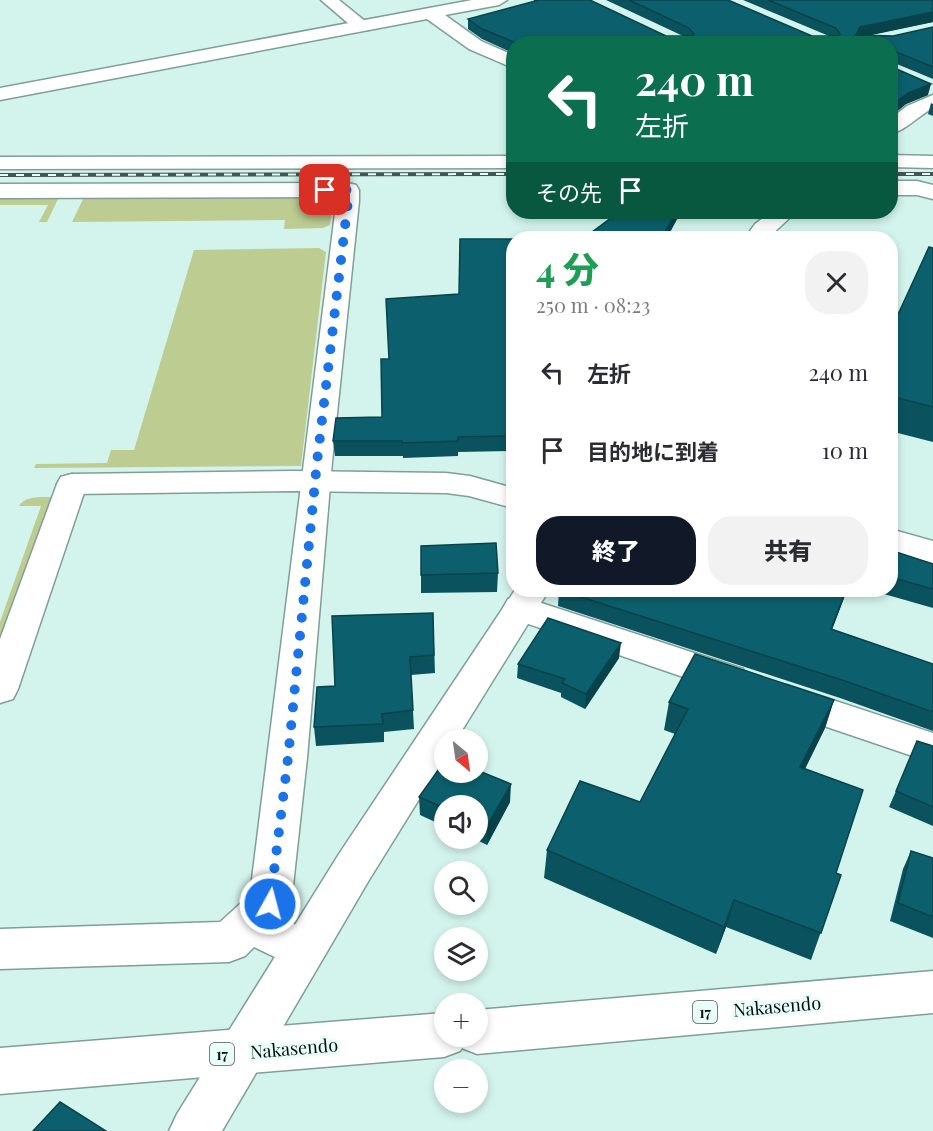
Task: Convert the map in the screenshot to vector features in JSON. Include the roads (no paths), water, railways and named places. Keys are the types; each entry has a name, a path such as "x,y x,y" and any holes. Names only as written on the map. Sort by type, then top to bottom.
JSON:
{"main road":[{"path":"329,0 362,26"},
{"path":"0,94 499,0"},
{"path":"430,13 475,45 506,59"},
{"path":"898,122 914,110 933,101"},
{"path":"898,161 933,162"},
{"path":"0,163 506,162"},
{"path":"898,188 917,188 933,192"},
{"path":"0,191 348,190 315,483 288,758 270,904 229,942 0,949"},
{"path":"761,231 776,219"},
{"path":"0,689 72,484 446,483 470,486 506,496"},
{"path":"898,542 933,552"},
{"path":"194,1131 244,1052 302,950 526,599 933,748"},
{"path":"249,923 302,950"},
{"name":"Nakasendo","path":"488,1031 933,992"},
{"name":"Nakasendo","path":"0,1071 434,1036"}],"railway":[{"path":"0,175 506,174"},
{"path":"898,174 933,174"}]}
